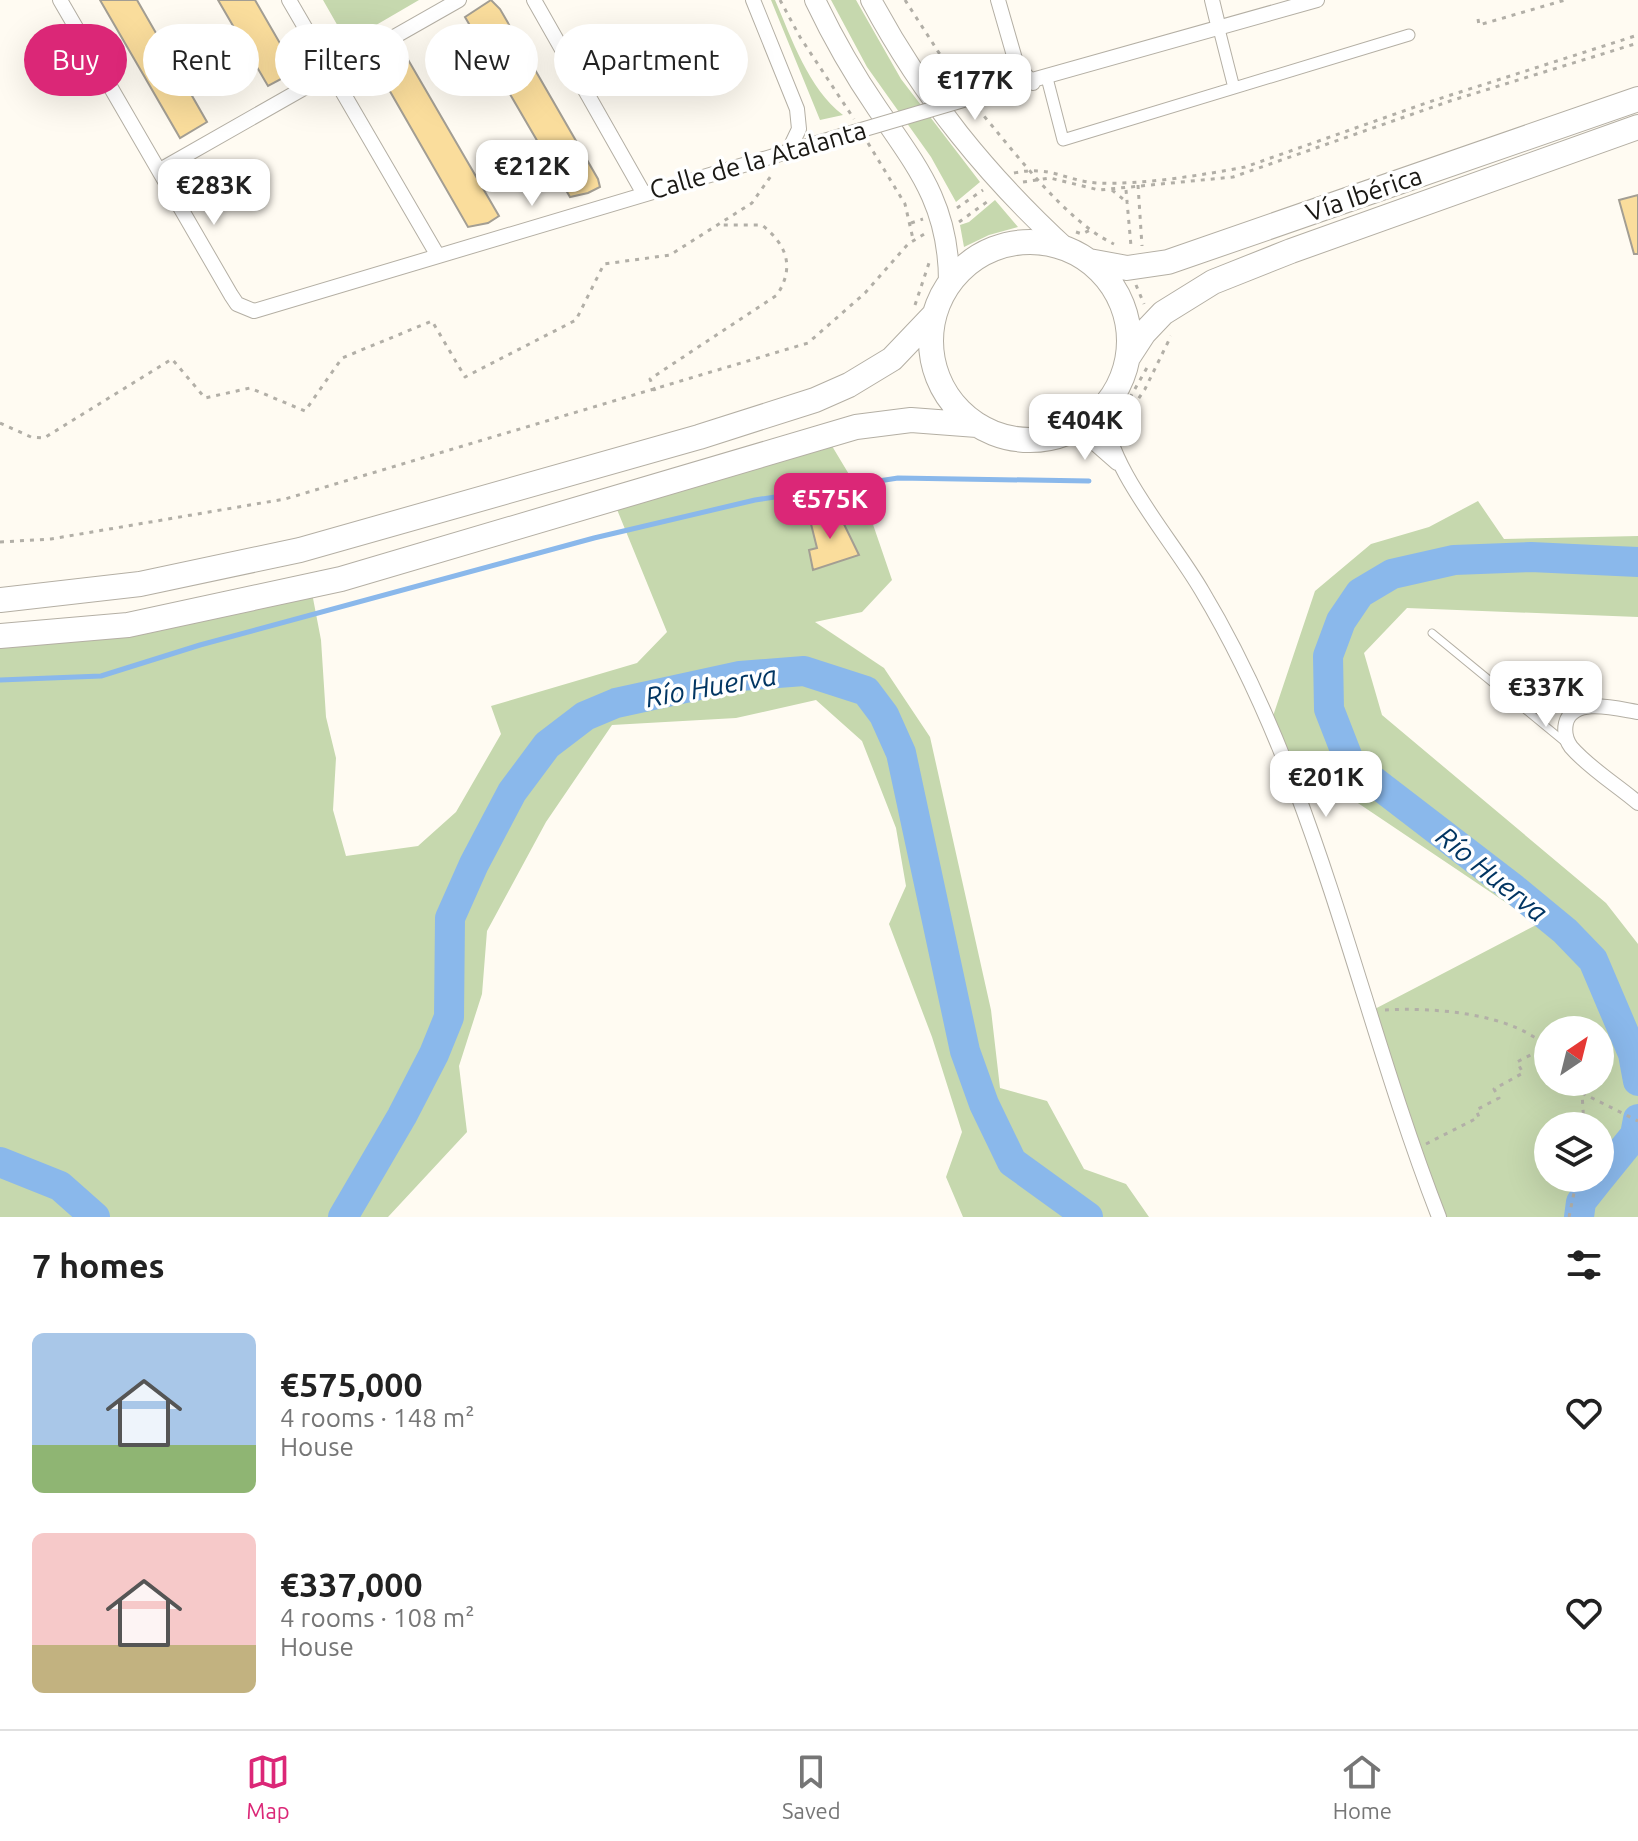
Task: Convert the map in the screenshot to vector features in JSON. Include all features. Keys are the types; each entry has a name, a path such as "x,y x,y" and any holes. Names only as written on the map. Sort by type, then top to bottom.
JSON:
{"highway":[{"name":"Vía Ibérica","path":"1078,256 1127,268 1168,262 1638,99"},
{"name":"Vía Ibérica","path":"1129,356 1155,321 1180,300 1213,282 1638,127"},
{"path":"0,600 140,584 300,550 699,437 815,400 849,385 892,359 921,315 949,282 972,261 1012,244 1033,242 1078,256 1103,273 1124,307 1129,327 1129,356 1122,378 1103,407 1077,428 1034,440 1009,437 977,425 911,420 856,427 341,579 128,625 0,636"},
{"path":"921,315 939,382 951,402 977,425"}],"main road":[{"path":"815,0 854,74 950,218 947,240 949,282"},
{"path":"871,0 898,50 946,121 1002,187 1078,256"}],"street":[{"path":"60,0 160,170 291,96"},
{"path":"289,0 303,24"},
{"path":"409,29 459,0"},
{"path":"534,0 644,194"},
{"path":"753,0 797,109 799,129 788,152"},
{"path":"998,0 1017,66 1040,80 1063,140 1409,35"},
{"path":"1212,0 1234,88"},
{"name":"Calle de la Atalanta","path":"160,170 237,304 254,311 1004,88 1317,0"},
{"path":"345,96 438,256"},
{"path":"1103,407 1108,437 1120,466 1210,603 1271,722 1288,763 1439,1217"},
{"path":"1077,428 1120,466"},
{"path":"1638,712 1585,706 1573,711 1566,721 1565,732 1574,750 1638,803"}],"lane":[{"path":"1432,633 1574,750"}],"path":[{"path":"905,0 967,95"},
{"path":"1478,19 1479,25 1565,0"},
{"path":"950,218 972,195 1038,179 1050,178 1094,190 1139,189 1211,181 1255,172 1450,101 1638,40"},
{"path":"911,223 950,218 979,205 1002,187 1011,174 1030,170 1047,170 1098,183 1245,167 1429,102 1638,40"},
{"path":"976,107 1038,179 1090,230 1117,245"},
{"path":"0,423 31,437 44,438 172,359 205,398 250,388 305,411 342,358 432,321 465,377 576,320 604,264 670,255 752,203 788,152"},
{"path":"1138,180 1139,189"},
{"path":"1111,189 1128,203"},
{"path":"655,391 650,379 777,295 783,285 787,257 774,234 762,225 717,225"},
{"path":"0,542 51,539 285,499 808,343 865,293 908,244 927,233 929,243"},
{"path":"1131,248 1142,247"},
{"path":"921,315 929,251"},
{"path":"1369,1012 1406,1009 1489,1019 1534,1036"},
{"path":"1415,1150 1479,1117 1476,1110 1499,1098 1494,1089 1523,1073 1517,1062 1534,1054"},
{"path":"1590,1096 1638,1121"},
{"path":"1569,1217 1574,1192"}],"green space":[{"path":"323,0 419,0 378,24 337,24"},
{"path":"771,0 775,0 811,77 843,115 820,120"},
{"path":"831,0 856,0 901,79 980,182 956,202 931,157 867,67"},
{"path":"995,200 1018,227 989,235 964,247 960,225 969,222"},
{"path":"829,441 865,501 892,580 862,612 815,622 884,668 930,737 991,1010 1000,1088 1047,1101 1084,1169 1126,1184 1149,1217 963,1217 946,1177 962,1132 932,1037 889,924 906,886 896,828 862,741 816,700 736,718 612,725 546,822 487,931 482,994 459,1066 467,1132 388,1217 0,1217 0,643 312,593 321,640 326,717 336,758 333,810 346,856 418,846 456,812 501,734 491,706 637,663 667,632 616,507","holes":["808,512 840,516 859,555 814,570 809,550 833,544 825,526 812,527"]},
{"path":"1478,501 1504,539 1638,536 1638,617 1407,608 1364,653 1382,715 1606,903 1638,944 1638,1217 1439,1217 1369,1012 1538,924 1340,791 1300,801 1271,722 1315,591 1371,544 1429,527"}],"building":[{"path":"100,0 137,0 151,24 143,24 143,74 127,47 127,24 114,24"},
{"path":"218,0 255,0 275,35 275,82 268,86 259,71 259,24 232,24"},
{"path":"491,0 509,24 469,24 465,17"},
{"path":"409,61 425,89 425,96 429,96 499,216 488,223 468,227 393,96 409,96"},
{"path":"538,75 598,179 600,187 570,197 511,96 538,96"},
{"path":"156,96 192,96 207,122 180,138"},
{"path":"1638,195 1638,254 1634,254 1619,200"},
{"path":"808,512 840,516 859,555 813,570 809,550 817,548"}],"waterway":[{"path":"0,680 101,676 200,645 594,538 755,500 898,478 1089,481"},
{"name":"Río Huerva","path":"1638,562 1531,557 1454,560 1392,574 1360,593 1341,621 1328,656 1329,709 1350,763 1514,889 1565,931 1593,960 1633,1054 1638,1081"},
{"name":"Río Huerva","path":"343,1217 402,1116 449,1017 450,918 512,792 547,745 585,716 616,703 740,676 804,671 866,691 884,715 901,753 965,1051 984,1104 1012,1162 1088,1217"},
{"name":"Río Huerva","path":"1614,1161 1635,1135 1638,1119"},
{"name":"Río Huerva","path":"0,1162 60,1186 95,1217"},
{"name":"Río Huerva","path":"1579,1217 1581,1202 1589,1192"}]}
